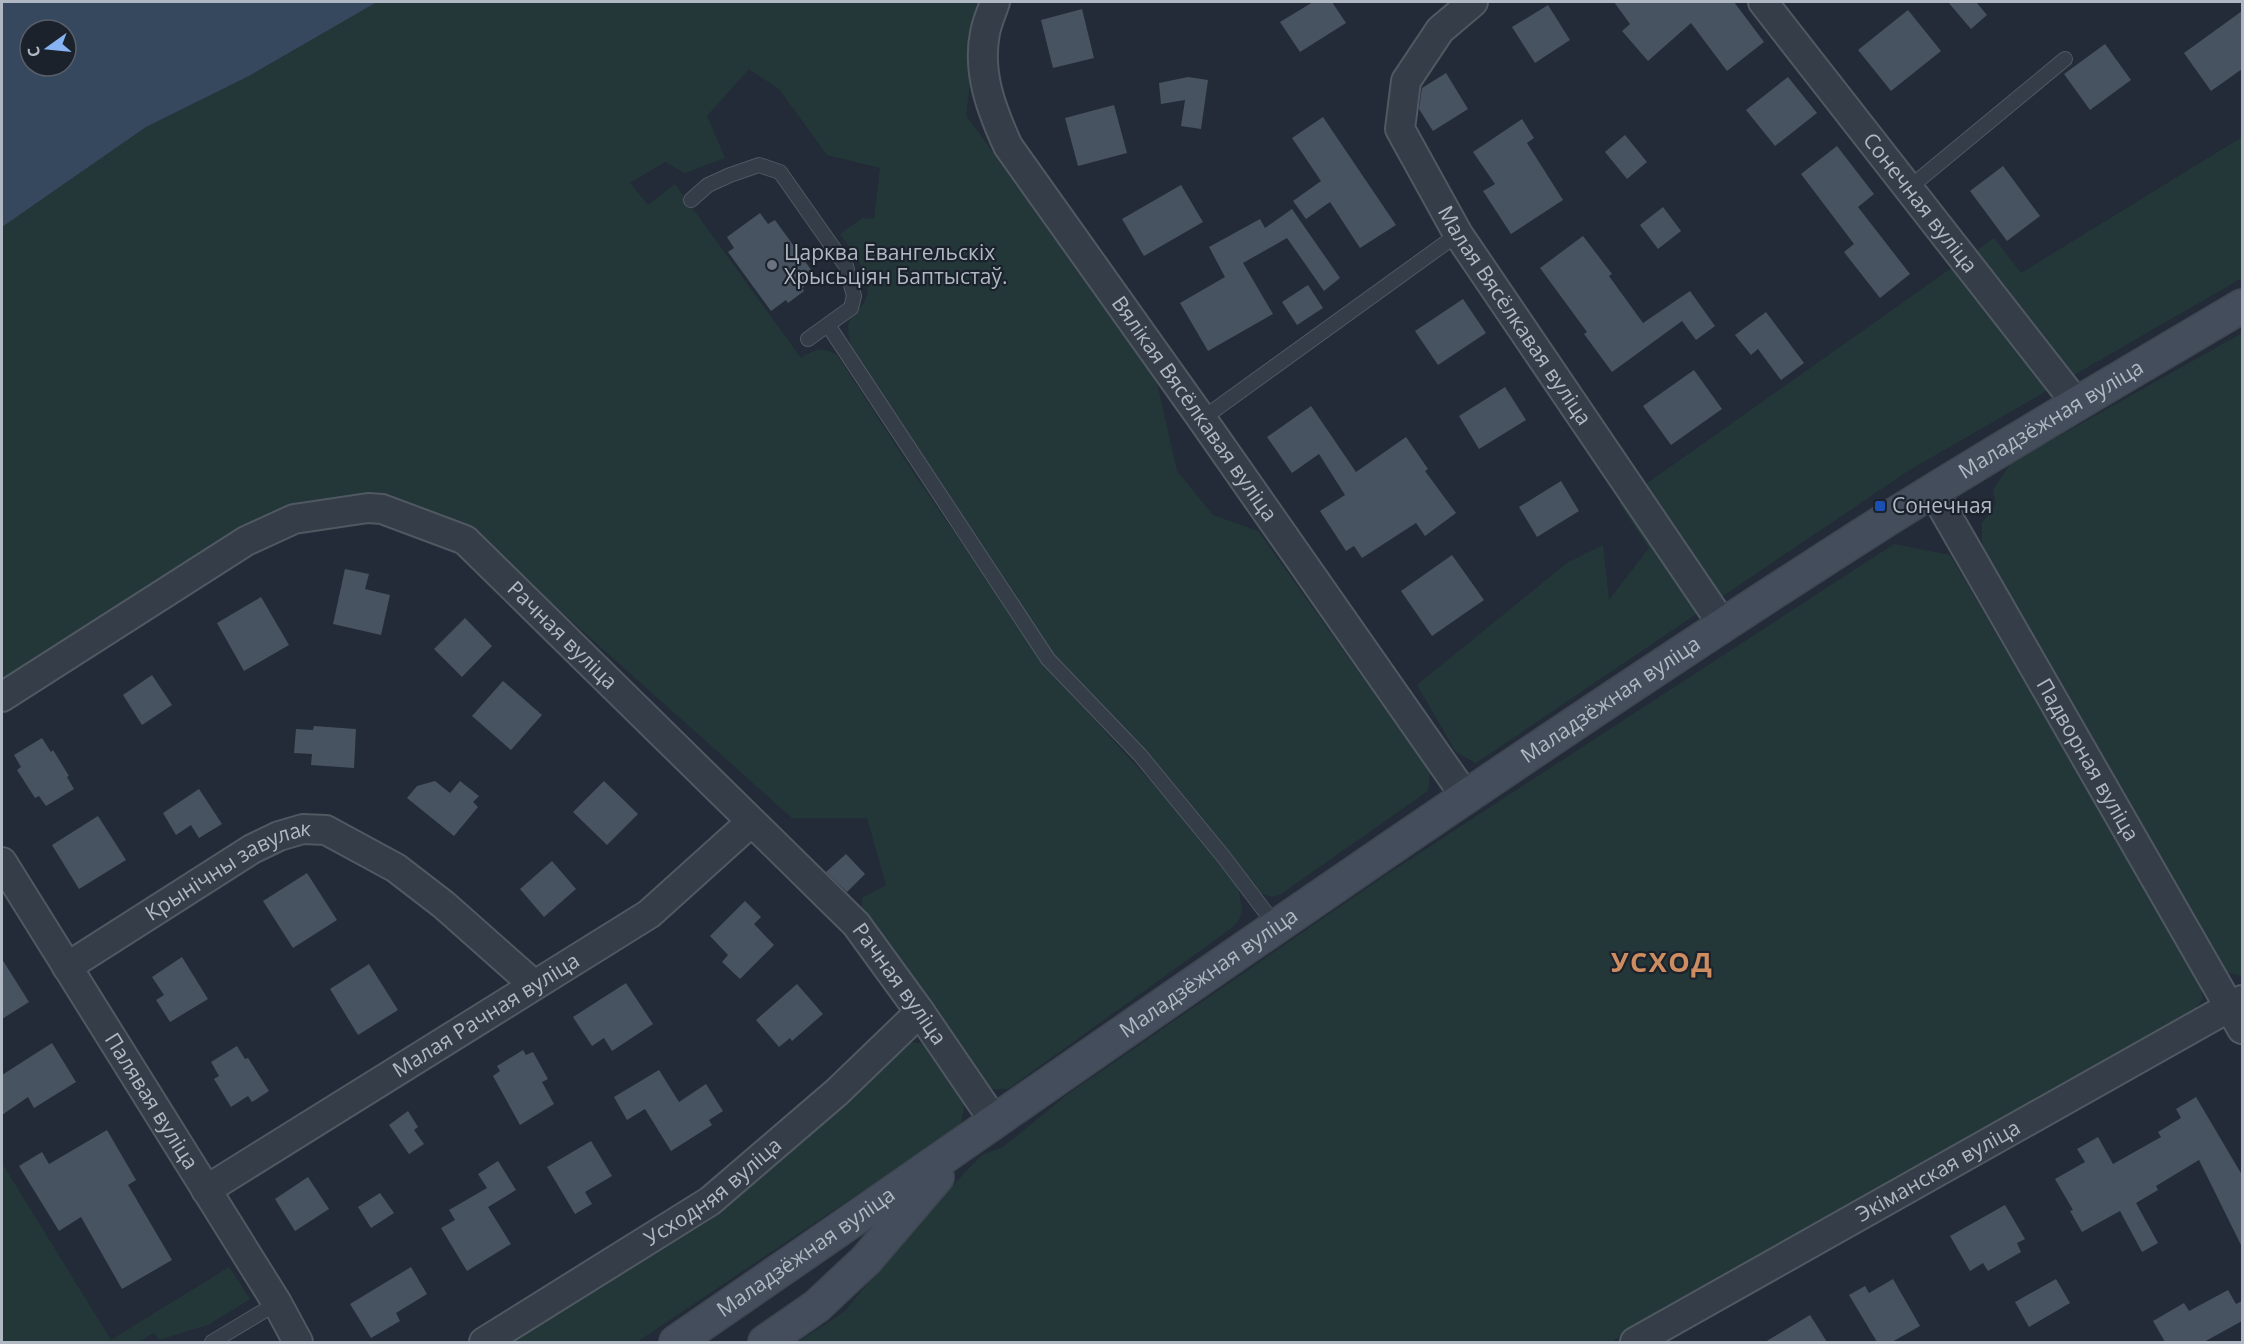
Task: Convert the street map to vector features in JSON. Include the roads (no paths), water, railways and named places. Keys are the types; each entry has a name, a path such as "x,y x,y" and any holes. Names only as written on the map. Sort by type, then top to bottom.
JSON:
{"main road":[{"name":"Маладзёжная вуліца","path":"676,1342 1276,926 1723,625 1933,491 2242,306"},
{"name":"Маладзёжная вуліца","path":"765,1342 817,1306 866,1260 956,1155 995,1122"}],"street":[{"name":"Вялікая Вясёлкавая вуліца","path":"995,2 985,34 984,72 991,109 1008,146 1466,797"},
{"name":"Малая Вясёлкавая вуліца","path":"1473,2 1440,30 1406,81 1400,129 1458,234 1723,625"},
{"name":"Сонечная вуліца","path":"1763,2 2077,404"},
{"name":"Падворная вуліца","path":"1933,491 2238,1012"},
{"name":"Рачная вуліца","path":"2,697 246,541 294,519 368,508 382,509 465,540 750,823 856,924 920,1012 995,1122"},
{"name":"Малая Рачная вуліца","path":"206,1190 533,984 649,914 750,823"},
{"name":"Крынічны завулак","path":"67,967 252,849 279,836 303,829 326,830 396,868 444,905 533,984"},
{"name":"Палявая вуліца","path":"2,862 277,1303 298,1342"},
{"name":"Усходняя вуліца","path":"484,1342 710,1201 837,1092 920,1012"},
{"name":"Экіманская вуліца","path":"1635,1342 2238,1012"}],"lane":[{"path":"1909,188 2065,59"},
{"path":"691,200 708,185 759,165 780,172 846,266 854,296 851,308 808,339"},
{"path":"1202,419 1458,234"},
{"path":"828,325 1048,659 1140,755 1223,856 1276,926"},
{"path":"212,1342 277,1303"}],"water":[{"path":"2,2 377,2 249,76 146,127 2,227"}],"place":[{"name":"Царква Евангельскіх Хрысьціян Баптыстаў.","path":"772,265"},
{"name":"Сонечная","path":"1880,506"}],"district":[{"name":"УСХОД","path":"1662,963"}]}
